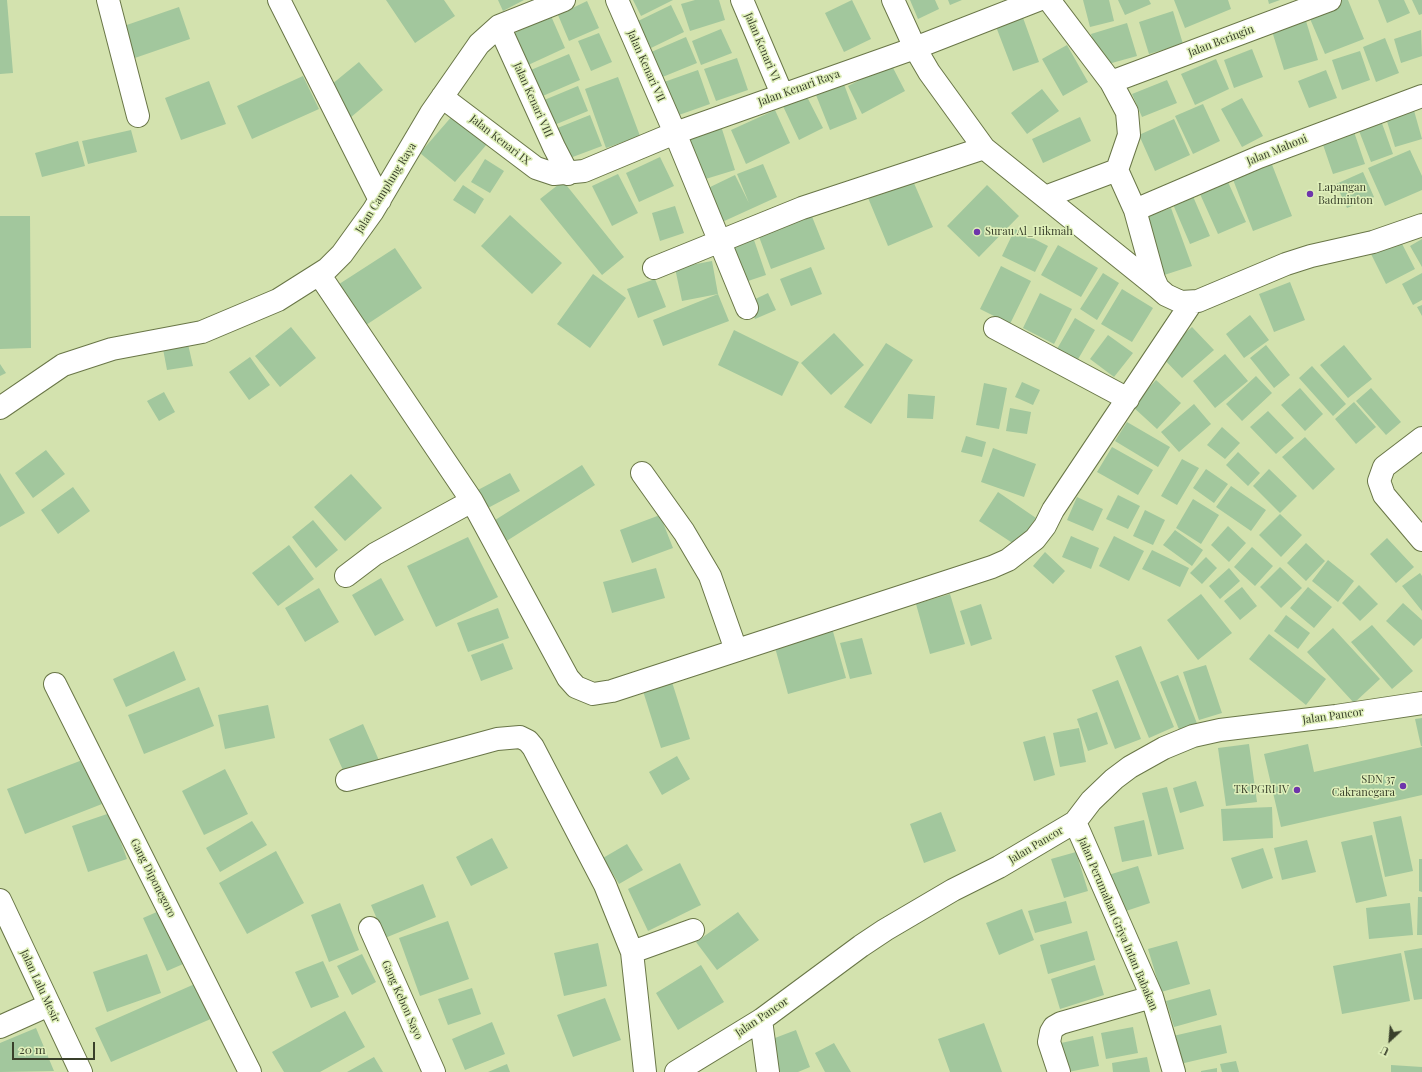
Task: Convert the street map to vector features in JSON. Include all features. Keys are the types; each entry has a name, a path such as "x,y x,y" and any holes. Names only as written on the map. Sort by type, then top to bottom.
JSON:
{"street":[{"path":"108,0 138,116"},
{"path":"279,0 380,200"},
{"name":"Jalan Camplung Raya","path":"0,408 62,365 112,349 202,332 278,300 319,274 334,263 342,254 373,212 442,97 479,44 499,26 564,0"},
{"name":"Jalan Kenari VII","path":"616,0 675,133 747,308"},
{"name":"Jalan Kenari VI","path":"742,0 782,94"},
{"path":"893,0 915,48 948,100 984,148 1166,295 1176,301 1192,302 1286,264 1311,256 1373,242 1422,225"},
{"path":"1049,0 1111,82 1127,112 1129,134 1117,170 1134,210 1158,288"},
{"name":"Jalan Beringin","path":"1111,82 1330,0"},
{"name":"Jalan Kenari Raya","path":"564,174 584,171 675,133 915,48 1027,2"},
{"name":"Jalan Kenari VIII","path":"499,26 564,174"},
{"name":"Jalan Mahoni","path":"1134,210 1259,157 1422,96"},
{"name":"Jalan Kenari IX","path":"442,97 536,168 548,173 564,174"},
{"path":"654,268 802,208 984,148"},
{"path":"1045,197 1117,170"},
{"path":"319,274 472,501 568,678 582,690 593,694 606,693 984,570 1008,560 1035,539 1045,526 1053,510 1192,302"},
{"path":"994,328 1128,399"},
{"path":"1422,438 1384,467 1379,481 1384,495 1422,540"},
{"path":"642,473 684,532 710,576 736,650"},
{"path":"346,576 375,554 472,501"},
{"name":"Gang Diponegoro","path":"55,684 250,1072"},
{"name":"Jalan Pancor","path":"676,1072 761,1020 885,930 954,890 999,867 1075,822 1091,801 1130,767 1193,736 1220,730 1336,716 1422,703"},
{"path":"347,780 497,739 520,737 528,741 533,747 605,885 632,952 645,1072"},
{"name":"Jalan Perumahan Griya Intan Babakan","path":"1075,822 1152,998 1174,1072"},
{"name":"Jalan Lalu Mesir","path":"0,900 81,1072"},
{"name":"Gang Kebon Sayo","path":"370,928 434,1072"},
{"path":"632,952 693,930"},
{"path":"1059,1072 1049,1042 1051,1032 1054,1027 1061,1023 1152,998"},
{"path":"0,1027 49,1006"},
{"path":"761,1020 768,1072"}],"building":[{"path":"0,0 7,0 13,73 0,74"},
{"path":"386,0 444,0 455,16 415,43"},
{"path":"498,0 524,0 503,11"},
{"path":"633,0 673,0 641,16"},
{"path":"695,0 719,0 725,20 690,31 681,4"},
{"path":"852,0 871,39 844,52 825,13"},
{"path":"910,0 935,0 939,9 918,19"},
{"path":"948,0 962,0 950,5"},
{"path":"1083,0 1109,0 1114,21 1090,27"},
{"path":"1118,0 1149,0 1151,4 1125,15"},
{"path":"1174,0 1228,0 1231,9 1185,28"},
{"path":"1268,0 1280,0 1269,4"},
{"path":"1342,0 1348,0 1364,39 1325,54 1308,14"},
{"path":"1378,0 1404,0 1410,13 1387,23"},
{"path":"1412,0 1422,0 1422,14 1419,15"},
{"path":"587,1 599,28 569,41 558,15"},
{"path":"671,5 684,32 651,48 638,21"},
{"path":"179,7 190,39 129,60 118,28"},
{"path":"1173,11 1183,44 1149,54 1139,22"},
{"path":"1022,15 1039,62 1013,71 995,24"},
{"path":"551,16 565,48 526,66 512,34"},
{"path":"1306,21 1318,60 1284,70 1272,31"},
{"path":"1127,23 1137,56 1101,66 1091,34"},
{"path":"721,29 732,53 701,65 692,41"},
{"path":"1421,30 1422,56 1401,63 1394,39"},
{"path":"599,33 612,62 591,71 578,41"},
{"path":"686,37 697,63 660,78 649,53"},
{"path":"1385,38 1399,73 1376,82 1363,47"},
{"path":"1067,45 1088,82 1063,96 1042,59"},
{"path":"1252,49 1263,77 1234,88 1224,60"},
{"path":"1360,51 1370,80 1342,90 1332,60"},
{"path":"569,54 580,80 538,98 526,72"},
{"path":"737,58 748,90 716,101 704,69"},
{"path":"1216,59 1229,89 1195,105 1181,74"},
{"path":"359,62 383,90 350,118 326,89"},
{"path":"891,64 905,91 862,114 848,86"},
{"path":"698,70 710,104 676,116 664,82"},
{"path":"1326,70 1337,98 1309,108 1298,81"},
{"path":"303,76 319,109 252,139 237,106"},
{"path":"618,77 640,136 606,148 585,89"},
{"path":"842,79 857,119 830,130 814,90"},
{"path":"1167,80 1177,103 1142,117 1132,94"},
{"path":"209,81 226,124 181,140 165,98"},
{"path":"578,86 588,111 547,128 537,103"},
{"path":"1042,89 1059,111 1027,134 1011,113"},
{"path":"805,93 823,128 799,140 782,104"},
{"path":"1242,98 1263,136 1242,147 1221,109"},
{"path":"1203,104 1220,141 1193,154 1175,116"},
{"path":"1413,107 1422,139 1395,147 1385,115"},
{"path":"775,110 790,143 746,164 731,130"},
{"path":"453,115 487,144 455,182 420,153"},
{"path":"590,115 602,146 562,161 550,131"},
{"path":"1379,115 1393,154 1371,162 1356,123"},
{"path":"1080,117 1091,141 1043,163 1032,139"},
{"path":"1174,119 1190,155 1155,171 1139,135"},
{"path":"721,126 735,170 699,181 684,138"},
{"path":"1352,126 1365,164 1333,174 1320,136"},
{"path":"131,130 137,152 88,164 82,141"},
{"path":"78,141 85,166 42,177 35,153"},
{"path":"1410,150 1422,176 1422,190 1385,206 1368,168"},
{"path":"660,157 674,186 639,202 626,173"},
{"path":"485,159 504,171 490,193 471,182"},
{"path":"1271,162 1292,216 1253,231 1232,177"},
{"path":"763,164 777,197 720,223 704,190 735,175 749,203 737,174"},
{"path":"1363,172 1374,197 1347,208 1336,184"},
{"path":"618,174 638,213 612,226 592,186"},
{"path":"910,174 933,227 888,246 866,193"},
{"path":"563,181 624,257 602,275 540,199"},
{"path":"1228,182 1246,222 1218,234 1200,194"},
{"path":"463,185 484,199 475,214 453,200"},
{"path":"987,185 1019,216 979,257 947,226"},
{"path":"1192,194 1210,236 1190,244 1172,202"},
{"path":"675,206 684,233 660,241 652,213"},
{"path":"1171,208 1192,266 1158,277 1138,220"},
{"path":"811,214 825,249 771,269 758,234"},
{"path":"510,215 562,263 532,294 481,246"},
{"path":"0,216 30,216 31,348 0,349"},
{"path":"1015,229 1048,246 1035,272 1002,256"},
{"path":"1398,236 1415,269 1386,284 1369,250"},
{"path":"753,237 766,275 739,284 727,246"},
{"path":"1422,239 1422,267 1410,246"},
{"path":"1058,245 1098,268 1081,297 1041,275"},
{"path":"395,248 422,288 360,329 333,288"},
{"path":"712,261 718,294 682,301 675,268"},
{"path":"1001,266 1031,281 1010,324 980,309"},
{"path":"811,267 822,294 791,306 780,279"},
{"path":"1103,273 1119,283 1097,320 1080,309"},
{"path":"1422,273 1422,300 1413,305 1402,284"},
{"path":"593,274 626,298 590,348 557,324"},
{"path":"655,279 666,307 638,318 627,289"},
{"path":"1290,282 1305,320 1274,332 1259,294"},
{"path":"1122,289 1153,308 1132,342 1101,324"},
{"path":"768,293 776,310 755,319 747,303"},
{"path":"1040,293 1072,309 1054,344 1023,328"},
{"path":"718,294 729,321 663,346 653,320"},
{"path":"1422,305 1422,316 1417,307"},
{"path":"1250,315 1269,340 1244,358 1226,334"},
{"path":"1075,318 1095,330 1077,361 1057,349"},
{"path":"291,327 316,358 280,387 255,356"},
{"path":"1192,327 1214,350 1182,378 1160,355"},
{"path":"734,330 799,362 782,396 718,365"},
{"path":"834,333 864,365 831,395 801,363"},
{"path":"1108,335 1133,353 1114,377 1090,359"},
{"path":"886,343 913,360 871,424 844,407"},
{"path":"188,344 193,366 167,370 163,349"},
{"path":"1266,345 1290,375 1274,388 1250,358"},
{"path":"1344,345 1372,379 1348,398 1320,365"},
{"path":"1225,354 1248,381 1215,408 1193,381"},
{"path":"250,357 270,385 249,400 229,372"},
{"path":"0,364 6,373 0,376"},
{"path":"1312,366 1346,404 1333,416 1299,378"},
{"path":"1256,376 1272,393 1242,421 1226,404"},
{"path":"1156,380 1181,403 1157,429 1132,406"},
{"path":"1022,382 1040,390 1033,405 1015,397"},
{"path":"984,383 1007,388 999,429 976,425"},
{"path":"1300,388 1323,414 1305,431 1281,405"},
{"path":"1371,388 1401,422 1386,435 1356,401"},
{"path":"164,392 175,412 159,421 147,401"},
{"path":"908,394 935,396 933,419 907,418"},
{"path":"1354,402 1376,427 1356,444 1335,419"},
{"path":"1194,404 1211,424 1179,452 1161,432"},
{"path":"1010,408 1031,412 1027,434 1006,431"},
{"path":"1268,411 1294,438 1276,454 1250,427"},
{"path":"1127,422 1170,447 1158,467 1115,441"},
{"path":"1222,427 1240,443 1225,459 1207,445"},
{"path":"966,436 986,442 982,457 961,452"},
{"path":"1305,437 1335,469 1313,490 1282,457"},
{"path":"1112,447 1153,470 1138,495 1097,472"},
{"path":"993,448 1036,464 1024,497 981,482"},
{"path":"46,450 65,474 33,498 15,473"},
{"path":"1238,452 1260,473 1248,486 1226,465"},
{"path":"1182,459 1199,468 1177,505 1161,496"},
{"path":"582,465 595,485 505,542 492,522"},
{"path":"1206,469 1228,484 1214,503 1193,488"},
{"path":"1269,469 1297,496 1280,513 1253,486"},
{"path":"0,473 25,513 0,527"},
{"path":"510,473 520,491 486,509 476,491"},
{"path":"351,474 382,508 345,541 314,507"},
{"path":"1231,486 1266,510 1251,531 1216,507"},
{"path":"73,487 90,511 58,534 41,510"},
{"path":"998,492 1036,518 1017,546 979,521"},
{"path":"1118,495 1140,506 1128,529 1106,519"},
{"path":"1077,497 1103,509 1093,531 1067,520"},
{"path":"1193,499 1219,515 1201,544 1176,528"},
{"path":"1145,510 1165,520 1153,545 1133,536"},
{"path":"1280,514 1302,535 1281,557 1259,535"},
{"path":"660,515 673,548 632,563 620,530"},
{"path":"313,520 338,550 316,568 292,537"},
{"path":"1228,526 1246,543 1229,562 1211,545"},
{"path":"1175,530 1203,550 1192,566 1163,545"},
{"path":"1071,536 1099,548 1091,569 1062,557"},
{"path":"1114,536 1144,551 1129,581 1099,566"},
{"path":"468,537 498,597 436,627 407,566"},
{"path":"1387,538 1414,567 1396,583 1370,554"},
{"path":"1306,543 1325,561 1306,581 1287,563"},
{"path":"289,545 314,579 278,606 252,573"},
{"path":"1252,547 1273,566 1255,586 1234,567"},
{"path":"1152,550 1189,568 1180,587 1142,569"},
{"path":"1045,552 1065,571 1053,584 1033,566"},
{"path":"1206,557 1217,568 1202,584 1190,573"},
{"path":"1328,560 1354,581 1338,602 1312,581"},
{"path":"1280,567 1302,588 1281,608 1260,587"},
{"path":"656,568 665,598 612,613 603,582"},
{"path":"1229,568 1240,581 1220,599 1209,586"},
{"path":"1420,573 1422,576 1422,611 1402,586"},
{"path":"381,578 404,620 375,636 352,595"},
{"path":"1359,585 1378,604 1360,621 1342,603"},
{"path":"1242,587 1257,606 1240,620 1224,601"},
{"path":"1308,587 1332,607 1314,628 1290,608"},
{"path":"319,588 339,622 305,642 285,608"},
{"path":"950,594 965,644 930,654 916,604"},
{"path":"1201,594 1232,633 1198,660 1167,620"},
{"path":"1403,603 1422,620 1422,638 1414,646 1386,621"},
{"path":"981,604 992,639 971,646 960,611"},
{"path":"498,608 509,638 468,652 457,623"},
{"path":"1286,615 1310,633 1298,649 1274,631"},
{"path":"1372,625 1413,671 1392,689 1351,642"},
{"path":"832,628 846,678 788,694 774,644"},
{"path":"1333,628 1380,679 1354,703 1307,652"},
{"path":"1269,634 1326,679 1306,705 1249,659"},
{"path":"862,638 872,674 850,679 840,643"},
{"path":"503,643 513,669 481,681 471,655"},
{"path":"1141,646 1174,727 1149,738 1115,656"},
{"path":"174,651 186,680 126,707 113,679"},
{"path":"1206,665 1222,713 1199,720 1183,672"},
{"path":"1178,675 1198,726 1180,732 1160,682"},
{"path":"1118,680 1141,739 1115,749 1092,690"},
{"path":"672,682 690,739 661,748 643,691"},
{"path":"199,687 214,726 144,754 128,715"},
{"path":"268,705 275,738 225,749 218,715"},
{"path":"1097,712 1108,744 1088,751 1077,719"},
{"path":"1422,718 1422,746 1421,746 1415,719"},
{"path":"363,724 381,765 347,779 329,739"},
{"path":"1079,728 1086,762 1060,767 1053,733"},
{"path":"1045,736 1055,775 1034,781 1023,742"},
{"path":"1249,744 1257,802 1226,806 1218,748"},
{"path":"1308,744 1314,772 1422,747 1422,795 1281,827 1264,754"},
{"path":"677,756 690,779 662,795 649,772"},
{"path":"85,759 102,804 25,834 7,789"},
{"path":"225,769 248,814 204,835 182,791"},
{"path":"1196,781 1204,806 1180,813 1173,788"},
{"path":"1167,787 1184,849 1158,855 1142,793"},
{"path":"1272,807 1273,838 1223,841 1221,809"},
{"path":"941,812 956,851 924,863 910,824"},
{"path":"110,813 127,859 88,872 72,826"},
{"path":"1401,816 1413,871 1385,877 1373,822"},
{"path":"1144,820 1152,856 1122,862 1114,827"},
{"path":"252,821 267,845 220,872 206,848"},
{"path":"1372,835 1387,896 1356,903 1341,842"},
{"path":"492,838 508,868 471,886 456,857"},
{"path":"1307,840 1316,872 1282,880 1274,848"},
{"path":"627,844 643,870 619,884 603,858"},
{"path":"1263,848 1273,878 1242,889 1231,858"},
{"path":"276,851 304,903 247,934 219,883"},
{"path":"1076,852 1088,891 1064,898 1051,859"},
{"path":"1419,859 1422,859 1422,892 1419,891"},
{"path":"680,863 701,905 648,931 628,889"},
{"path":"1138,866 1150,903 1117,914 1105,876"},
{"path":"423,884 436,917 385,938 371,905"},
{"path":"1418,897 1422,897 1422,935 1417,935"},
{"path":"1066,901 1072,923 1035,933 1028,911"},
{"path":"340,903 359,950 329,962 311,915"},
{"path":"1410,903 1413,935 1369,939 1366,908"},
{"path":"166,908 190,961 167,971 143,918"},
{"path":"1022,909 1034,940 999,955 986,923"},
{"path":"738,912 759,940 717,970 696,942"},
{"path":"448,921 469,979 420,996 399,938"},
{"path":"1087,931 1095,960 1048,974 1040,945"},
{"path":"1177,941 1190,984 1161,992 1148,949"},
{"path":"598,943 607,986 564,996 554,953"},
{"path":"1422,948 1422,999 1414,1000 1404,951"},
{"path":"1401,953 1410,1001 1342,1014 1333,966"},
{"path":"147,954 161,993 107,1012 93,972"},
{"path":"362,954 376,982 352,995 337,966"},
{"path":"323,961 339,997 311,1008 295,972"},
{"path":"701,965 724,1002 678,1030 656,993"},
{"path":"1095,965 1104,995 1060,1009 1051,979"},
{"path":"197,983 213,1018 111,1062 95,1028"},
{"path":"472,988 481,1014 448,1025 438,999"},
{"path":"1210,989 1217,1015 1174,1027 1166,1001"},
{"path":"605,998 621,1040 573,1057 557,1015"},
{"path":"345,1011 365,1047 320,1072 284,1072 272,1052"},
{"path":"492,1022 505,1054 465,1070 452,1039"},
{"path":"984,1023 1002,1072 950,1072 938,1039"},
{"path":"1221,1025 1227,1053 1180,1064 1173,1036"},
{"path":"1133,1027 1138,1053 1106,1059 1101,1033"},
{"path":"36,1028 54,1071 0,1072 0,1043"},
{"path":"796,1030 810,1067 798,1072 779,1072 767,1041"},
{"path":"1093,1036 1099,1066 1068,1072 1061,1043"},
{"path":"834,1043 851,1072 825,1072 815,1053"},
{"path":"374,1057 383,1072 347,1072"},
{"path":"1147,1057 1150,1072 1113,1072 1112,1063"},
{"path":"1236,1061 1239,1072 1222,1072 1220,1064"},
{"path":"507,1064 510,1072 488,1072"},
{"path":"1391,1065 1422,1067 1422,1072 1391,1072"},
{"path":"1217,1068 1217,1072 1201,1072 1201,1071"}],"place":[{"name":"Lapangan Badminton","path":"1310,194"},
{"name":"Surau Al_Hikmah","path":"977,232"},
{"name":"SDN 37 Cakranegara","path":"1403,786"},
{"name":"TK PGRI IV","path":"1297,790"}]}
